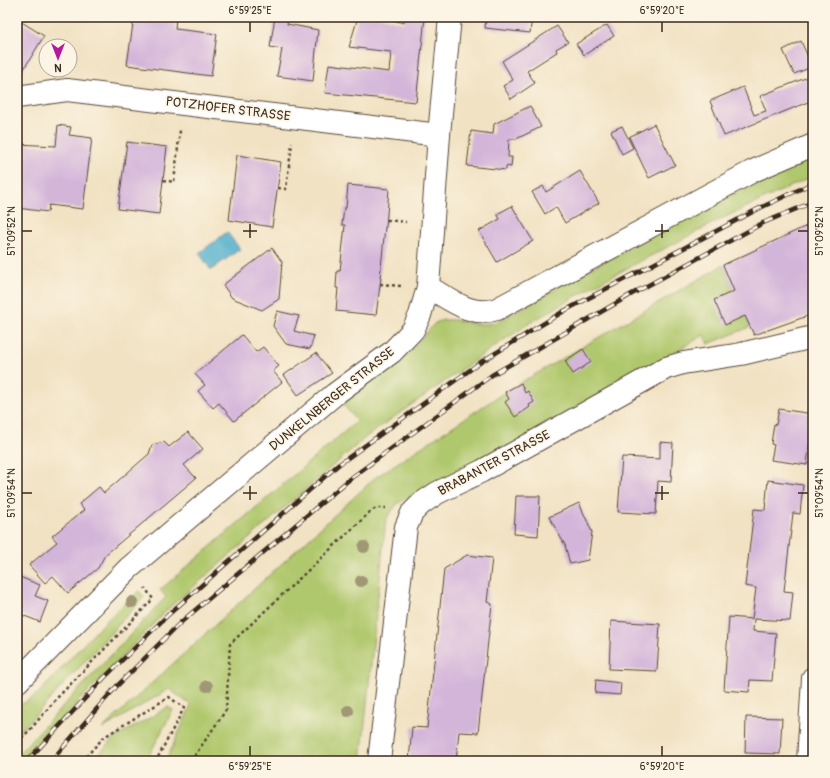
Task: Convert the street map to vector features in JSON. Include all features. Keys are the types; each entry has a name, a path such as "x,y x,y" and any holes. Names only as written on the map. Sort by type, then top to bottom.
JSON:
{"street":[{"name":"DUNKELNBERGER STRASSE","path":"17,682 129,568 335,394 392,352 413,330 420,315 428,287 439,135 450,17"},
{"name":"POTZHOFER STRASSE","path":"17,97 67,90 439,135"},
{"path":"428,287 468,309 484,312 497,309 753,170 813,145"},
{"name":"BRABANTER STRASSE","path":"379,761 406,527 412,513 422,503 437,493 488,468 666,368 683,363 742,354 813,337"},
{"path":"808,761 813,678"}],"path":[{"path":"163,180 174,182 183,104"},
{"path":"278,188 286,189 296,117"},
{"path":"191,761 226,710 230,644 370,512 376,508 383,508 412,513"},
{"path":"17,742 29,731 57,698 153,599 129,568"},
{"path":"82,761 104,737 169,697 184,708 156,761"}],"green space":[{"path":"813,157 813,176 723,218 597,284 533,321 492,348 366,437 169,608 75,705 24,761 17,761 17,755 166,597 160,590 357,421 342,403 409,353 435,323 443,320 454,320 476,324 487,324 500,321 592,268 714,203"},
{"path":"723,265 750,327 708,344 704,335 502,451 398,503 386,519 361,761 166,761 191,705 169,689 102,729 376,477 505,392"},
{"path":"139,591 144,597 17,735 17,706 32,698 39,692 103,624"},
{"path":"168,707 173,710 146,761 92,761 113,739"}],"water":[{"path":"227,232 240,249 211,270 199,253"}],"building":[{"path":"134,17 176,17 175,29 217,34 211,76 127,65"},
{"path":"275,17 288,17 287,24 318,30 313,81 277,76 282,49 270,47"},
{"path":"358,17 382,17 404,23 405,17 425,17 416,102 325,93 329,64 389,72 391,52 349,47"},
{"path":"486,17 532,17 530,33 485,28"},
{"path":"17,19 44,36 43,38 38,38 38,46 22,72 17,69"},
{"path":"607,25 614,36 584,55 576,44"},
{"path":"557,26 568,42 556,49 557,52 527,71 535,83 511,99 503,86 513,80 502,61"},
{"path":"801,41 812,67 794,74 783,50"},
{"path":"813,75 813,100 724,136 710,101 743,87 754,115 766,111 760,96"},
{"path":"530,106 541,127 516,139 509,139 508,157 512,157 511,167 506,166 506,170 467,166 471,131 493,134 494,124"},
{"path":"654,124 675,165 649,178 629,137"},
{"path":"58,125 71,127 69,135 92,138 83,209 49,205 48,212 17,208 17,144 56,146"},
{"path":"622,126 633,148 622,154 611,131"},
{"path":"127,142 167,147 159,214 118,209"},
{"path":"237,155 281,162 272,227 229,220"},
{"path":"580,171 599,203 565,223 556,207 545,214 532,192 543,186 546,192"},
{"path":"348,185 389,189 376,315 336,311 338,288 336,288 337,271 340,271 345,225 342,225 344,208 346,208"},
{"path":"512,206 533,241 497,262 479,231 500,219 497,214"},
{"path":"813,223 813,314 754,335 745,316 725,325 714,300 734,291 723,265"},
{"path":"272,248 282,262 279,299 262,310 232,298 223,285"},
{"path":"277,311 299,316 294,331 314,336 310,349 286,344 273,326"},
{"path":"242,335 256,352 263,347 279,366 273,371 282,382 234,421 219,403 213,408 198,391 205,385 195,374"},
{"path":"583,349 591,362 573,374 565,361"},
{"path":"316,353 332,373 298,395 284,375"},
{"path":"521,383 525,393 528,391 534,402 529,405 530,407 515,417 505,402 509,399 505,392"},
{"path":"779,409 813,414 807,465 771,460 774,445 771,444 774,424 776,425"},
{"path":"188,432 203,449 184,465 196,478 105,555 98,568 68,593 53,576 45,583 29,565 57,542 52,536 84,510 79,504 99,487 104,493 149,454 152,445 164,442 169,447"},
{"path":"660,442 673,443 671,482 658,481 656,514 618,512 622,457 660,459"},
{"path":"768,480 803,485 800,514 793,513 784,591 793,592 790,621 754,619 753,631 776,633 772,681 750,680 749,692 724,690 729,617 752,619 756,588 745,586 754,509 765,510"},
{"path":"516,496 540,496 538,536 514,534"},
{"path":"579,503 592,532 588,560 570,564 565,545 549,517"},
{"path":"467,555 492,558 487,602 492,604 478,733 459,732 456,761 409,761 412,727 427,728 444,569"},
{"path":"17,576 40,585 35,596 48,601 40,622 17,613"},
{"path":"611,621 660,624 657,671 609,669"},
{"path":"596,680 621,683 620,695 595,693"},
{"path":"746,717 782,718 780,754 745,753"}],"railway":[{"path":"27,761 104,678 169,614 338,465 481,362 564,311 760,208 813,183"},
{"path":"51,761 116,687 180,623 351,478 492,375 632,294 763,223 813,202"}]}
